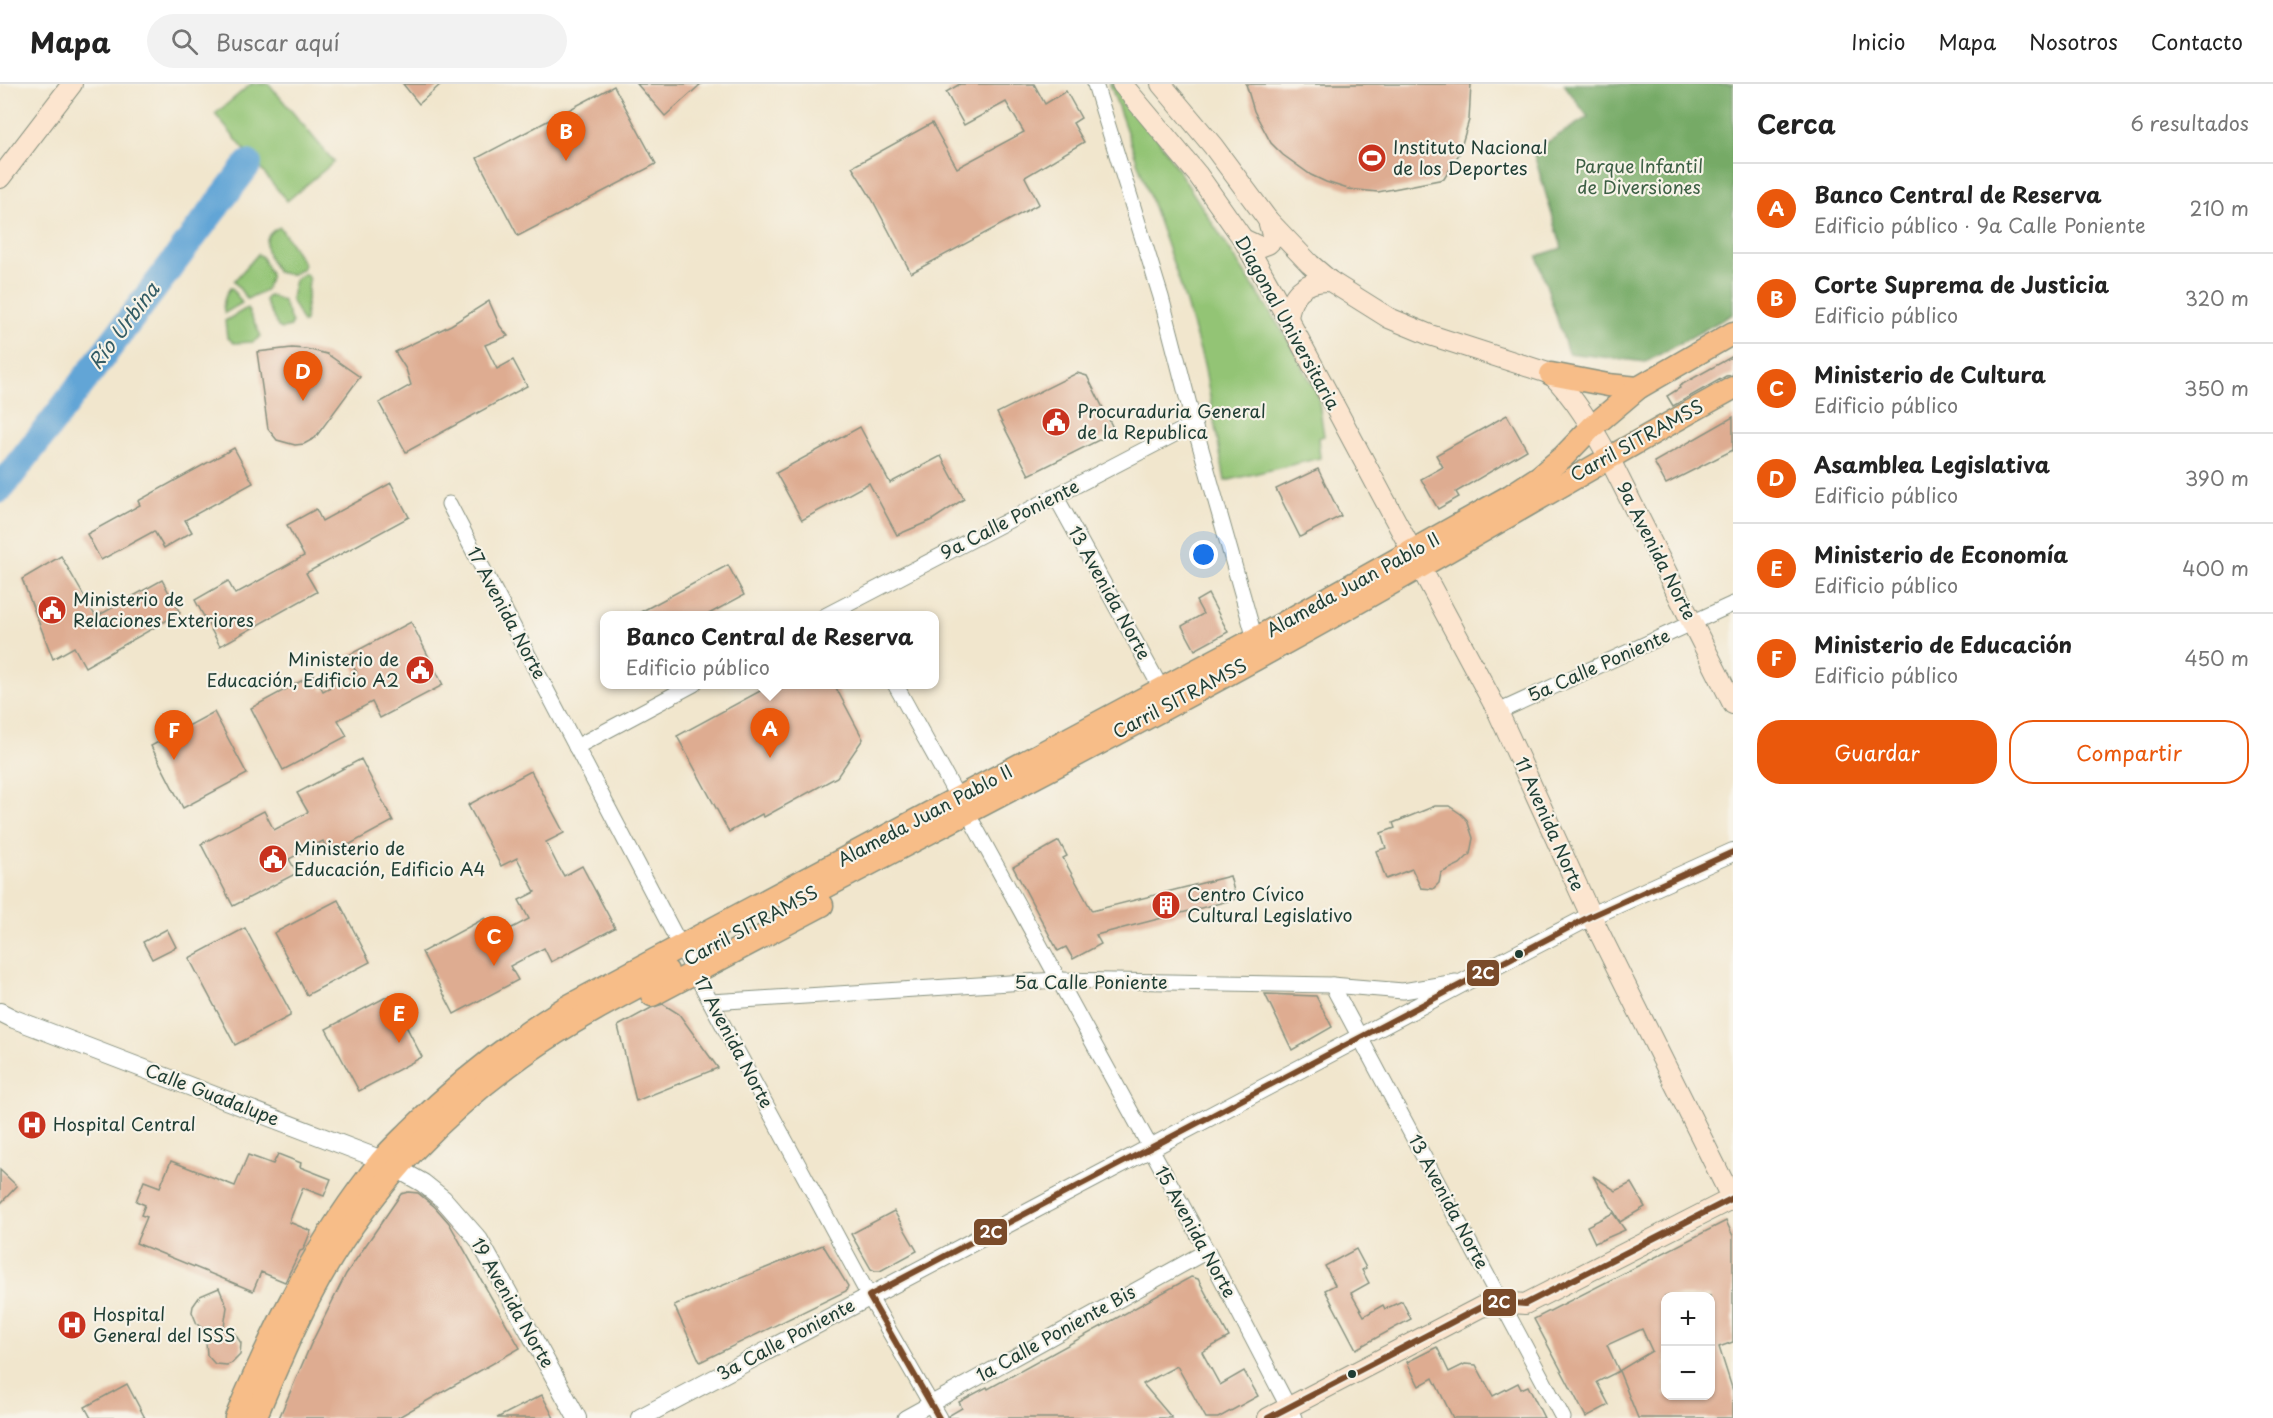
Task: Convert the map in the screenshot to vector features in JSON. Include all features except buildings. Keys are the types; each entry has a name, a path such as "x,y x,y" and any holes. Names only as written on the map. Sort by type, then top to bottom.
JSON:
{"main road":[{"path":"0,177 72,84"},
{"name":"Diagonal Universitaria","path":"1122,84 1198,175 1243,239 1419,566"},
{"name":"Diagonal Universitaria","path":"1161,84 1214,146 1268,220 1310,264 1330,281 1389,318 1430,335 1551,374"},
{"path":"1243,239 1260,247 1268,244 1273,239 1268,220"},
{"path":"1288,319 1293,298 1300,290 1309,284 1330,281"},
{"name":"Alameda Juan Pablo II","path":"270,1418 306,1337 339,1271 368,1226 396,1167 458,1084 496,1054 565,1008 688,960 974,825 1419,566 1603,448 1638,388 1733,333"},
{"name":"Carril SITRAMSS","path":"688,960 1167,707 1541,495 1603,448 1653,391 1733,346"},
{"path":"1551,374 1608,385 1638,388"},
{"name":"9a Avenida Norte","path":"1551,374 1564,387 1603,448 1733,704"},
{"name":"Carril SITRAMSS","path":"1603,448 1733,388"},
{"name":"Alameda Juan Pablo II","path":"236,1418 283,1313 308,1266 347,1206 533,1065 688,960 958,798 1256,639 1419,566 1564,456 1603,448 1733,404"},
{"name":"11 Avenida Norte","path":"1419,566 1498,712 1591,916 1732,1199"},
{"path":"255,1418 308,1299 352,1228 396,1167"},
{"path":"1268,1418 1291,1413 1481,1306 1502,1302 1526,1304 1732,1199"}],"street":[{"path":"1095,84 1161,297 1194,424 1256,639"},
{"name":"9a Calle Poniente","path":"853,609 1194,424"},
{"name":"13 Avenida Norte","path":"1056,497 1162,690"},
{"name":"17 Avenida Norte","path":"449,504 688,960 869,1296 939,1418"},
{"name":"5a Calle Poniente","path":"1498,712 1733,604"},
{"path":"576,747 685,689"},
{"path":"898,689 958,798"},
{"name":"15 Avenida Norte","path":"974,825 1207,1251 1291,1413"},
{"name":"3a Calle Poniente","path":"640,1418 1591,916 1733,852"},
{"name":"5a Calle Poniente","path":"711,1002 1057,980 1332,985 1403,991 1470,979"},
{"name":"13 Avenida Norte","path":"1332,985 1563,1418"},
{"name":"Calle Guadalupe","path":"5,1016 396,1167"},
{"name":"19 Avenida Norte","path":"396,1167 443,1199 479,1240 577,1418"},
{"name":"1a Calle Poniente Bis","path":"904,1418 1207,1251"}],"green space":[{"path":"251,84 269,84 334,162 287,201 215,114"},
{"path":"1110,84 1113,84 1145,119 1292,346 1318,396 1324,436 1318,438 1320,458 1225,481 1204,364 1179,280"},
{"name":"Parque Infantil de Diversiones","path":"1564,84 1733,84 1733,314 1646,362 1568,353 1537,256 1562,248 1533,151 1588,117"},
{"path":"280,227 304,264 302,269 291,275 277,272 267,253 268,236"},
{"path":"258,254 262,257 271,275 266,290 247,299 234,281"},
{"path":"306,274 309,279 303,323 291,299 295,280"},
{"path":"230,288 242,303 225,313 224,300"},
{"path":"269,295 283,301 292,323 291,327 282,329 278,327 265,300"},
{"path":"247,308 261,336 253,342 234,343 227,337 225,321"}],"waterway":[{"name":"Río Urbina","path":"0,489 248,164"}],"transit line":[{"name":"2C","path":"939,1418 869,1296 1591,916 1733,852"},
{"name":"2C","path":"1268,1418 1481,1307 1502,1302 1525,1304 1733,1198"}],"place":[{"name":"Instituto Nacional de los Deportes","path":"1372,158"},
{"name":"Corte Suprema de Justicia","path":"566,161"},
{"name":"Asamblea Legislativa","path":"303,401"},
{"name":"Procuraduria General de la Republica","path":"1056,422"},
{"name":"Ministerio de Relaciones Exteriores","path":"52,610"},
{"name":"Ministerio de Educación, Edificio A2","path":"420,670"},
{"name":"Banco Central de Reserva","path":"770,758"},
{"name":"Ministerio de Educación","path":"174,760"},
{"name":"Ministerio de Educación, Edificio A4","path":"273,859"},
{"name":"Centro Cívico Cultural Legislativo","path":"1166,905"},
{"name":"Ministerio de Cultura","path":"494,966"},
{"name":"Ministerio de Economía","path":"399,1043"},
{"name":"Hospital Central","path":"32,1125"},
{"name":"Hospital General del ISSS","path":"72,1325"}]}
